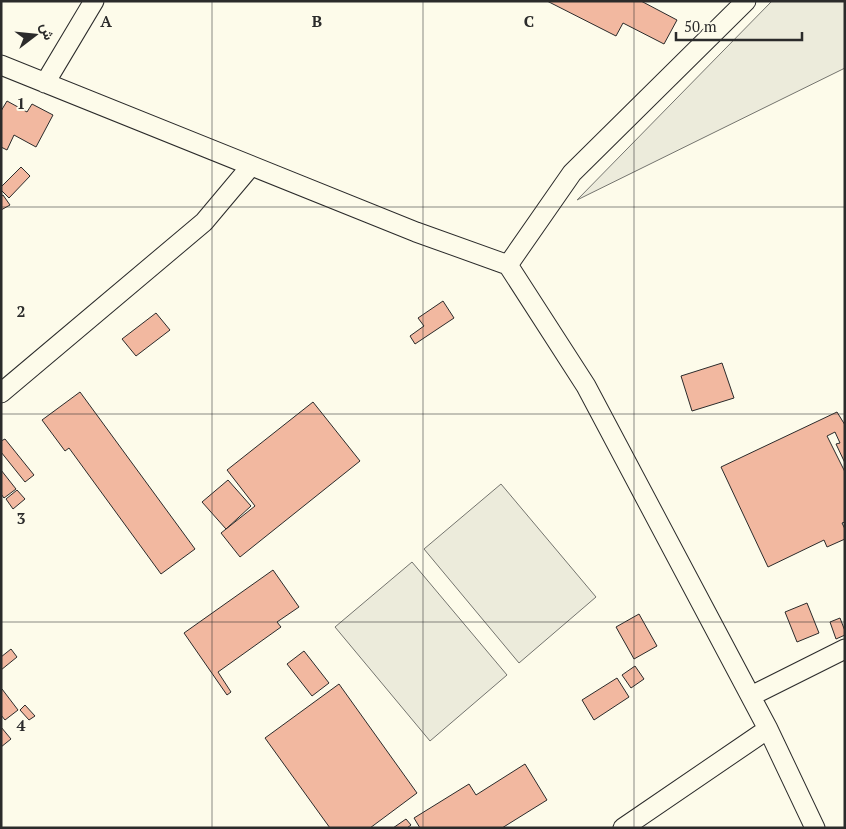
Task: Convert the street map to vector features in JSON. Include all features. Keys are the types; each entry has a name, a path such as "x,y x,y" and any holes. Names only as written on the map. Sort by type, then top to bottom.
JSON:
{"street":[{"path":"45,83 94,1"},
{"path":"508,265 572,173 746,1"},
{"path":"1,65 416,232 508,265 586,386 751,696 814,828"},
{"path":"1,393 204,222 251,166"},
{"path":"751,696 845,649"},
{"path":"623,828 768,729"}],"shaded area":[{"path":"772,1 845,1 845,68 577,200"},
{"path":"501,484 596,597 519,663 424,549"},
{"path":"412,562 507,675 430,741 335,627"}],"building":[{"path":"547,1 641,1 677,20 664,44 623,23 616,36"},
{"path":"7,101 27,112 32,104 53,115 36,147 14,135 7,150 1,147 1,111"},
{"path":"21,167 30,176 9,198 1,190 1,187"},
{"path":"3,195 10,205 1,210 1,196"},
{"path":"443,301 454,318 415,344 410,336 424,326 418,318"},
{"path":"156,313 170,330 136,356 122,339"},
{"path":"722,363 734,398 692,411 681,376"},
{"path":"80,392 195,549 161,574 69,448 65,451 42,420"},
{"path":"313,402 360,461 240,557 221,533 255,506 227,470"},
{"path":"837,412 845,425 845,463 836,444 840,443 835,432 827,436 845,472 845,522 842,523 845,529 845,539 827,547 824,540 768,567 721,467"},
{"path":"5,439 34,475 25,482 1,452 1,441"},
{"path":"1,470 16,489 4,498 1,494"},
{"path":"228,480 251,506 226,529 202,502"},
{"path":"17,490 25,499 13,509 6,499"},
{"path":"273,570 299,607 277,622 281,627 218,672 231,692 227,695 184,633"},
{"path":"807,603 819,633 797,642 785,612"},
{"path":"639,614 657,646 634,659 616,627"},
{"path":"840,618 845,635 836,639 830,622"},
{"path":"11,649 17,657 1,670 1,657"},
{"path":"304,651 329,683 312,696 287,664"},
{"path":"635,666 644,679 631,688 622,675"},
{"path":"617,678 629,697 594,720 582,700"},
{"path":"339,684 417,793 370,828 330,828 265,738"},
{"path":"2,689 18,710 5,720 1,715"},
{"path":"25,705 35,716 29,720 20,710"},
{"path":"1,727 11,739 1,747"},
{"path":"525,764 547,800 502,828 420,828 414,818 469,784 476,795"},
{"path":"406,819 411,825 407,828 393,828"}]}
